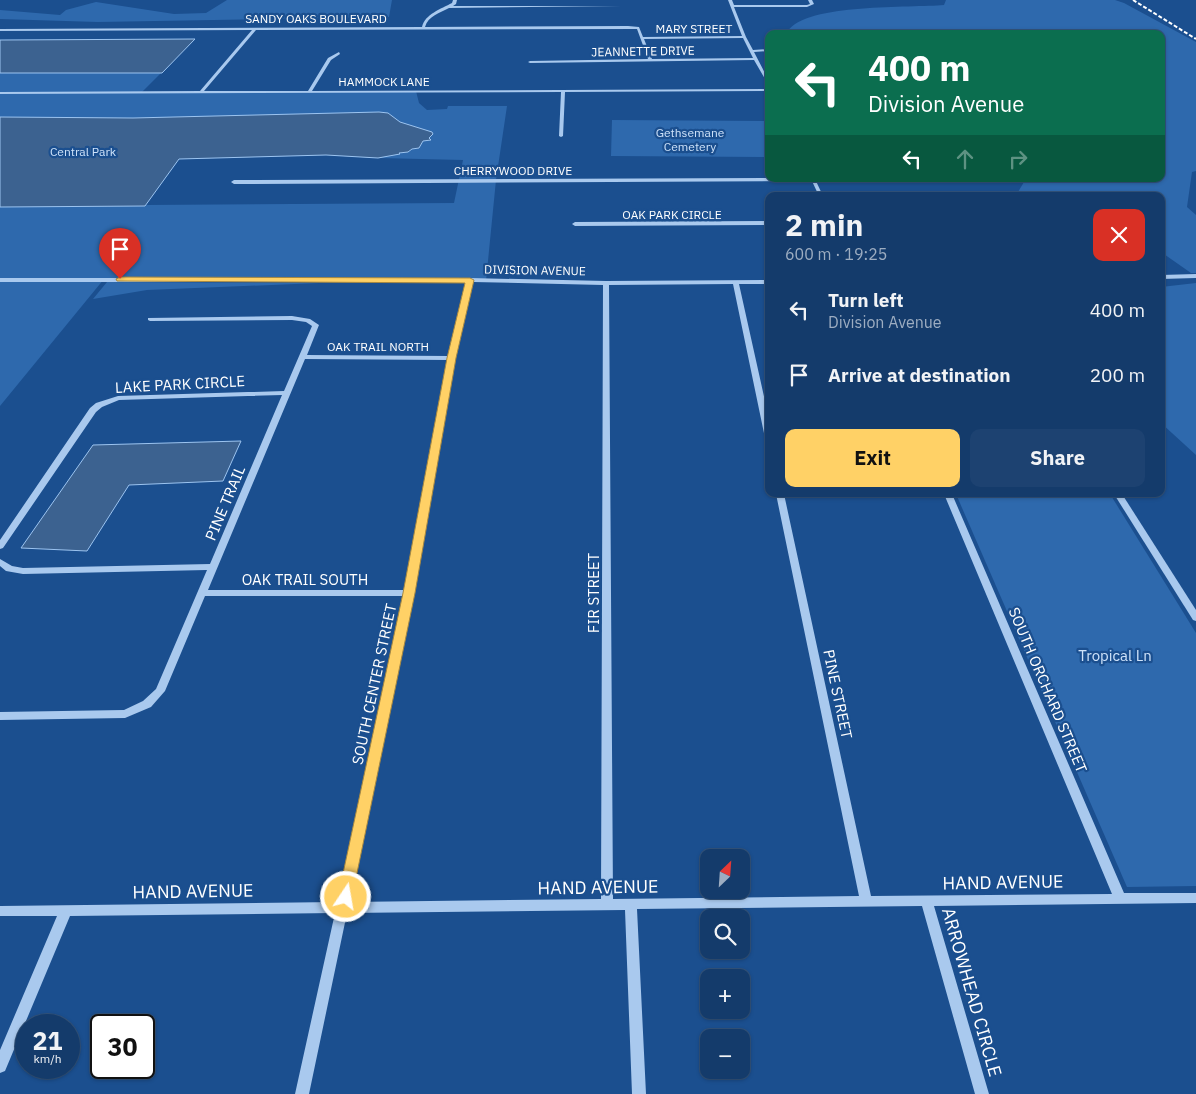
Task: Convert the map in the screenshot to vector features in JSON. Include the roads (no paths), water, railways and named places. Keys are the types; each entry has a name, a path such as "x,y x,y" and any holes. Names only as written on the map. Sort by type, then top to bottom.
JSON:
{"street":[{"path":"423,28 425,21 434,14 449,7 456,0"},
{"path":"730,0 744,37 765,78"},
{"path":"733,6 811,6 810,0"},
{"path":"449,7 619,6"},
{"path":"631,27 638,28 651,61"},
{"name":"SANDY OAKS BOULEVARD","path":"0,30 631,27"},
{"path":"201,92 255,29"},
{"name":"MARY STREET","path":"643,38 744,37"},
{"path":"751,51 765,50"},
{"path":"310,92 329,59 338,53"},
{"name":"JEANNETTE DRIVE","path":"530,62 755,59"},
{"name":"HAMMOCK LANE","path":"0,93 765,90"},
{"path":"561,136 563,91"},
{"name":"CHERRYWOOD DRIVE","path":"234,182 765,179"},
{"name":"OAK PARK CIRCLE","path":"575,224 765,223"},
{"path":"1165,276 1196,276"},
{"name":"DIVISION AVENUE","path":"0,280 765,282"},
{"name":"SOUTH CENTER STREET","path":"302,1094 344,907 409,593 452,358 470,280"},
{"path":"736,282 765,419"},
{"name":"FIR STREET","path":"606,283 607,904"},
{"name":"PINE TRAIL","path":"0,716 125,714 147,704 160,691 316,326 308,320 292,318 150,320"},
{"name":"OAK TRAIL NORTH","path":"304,357 452,358"},
{"name":"LAKE PARK CIRCLE","path":"0,546 93,410 99,405 118,398 287,394"},
{"name":"PINE STREET","path":"781,497 866,901"},
{"name":"SOUTH ORCHARD STREET","path":"949,497 1120,898"},
{"path":"1120,497 1196,618"},
{"path":"0,562 9,569 23,572 212,566"},
{"name":"OAK TRAIL SOUTH","path":"201,593 409,593"},
{"name":"HAND AVENUE","path":"0,911 1196,898"},
{"name":"ARROWHEAD CIRCLE","path":"926,900 982,1094"},
{"path":"631,904 639,1094"},
{"path":"0,1066 66,910"}],"railway":[{"path":"1133,0 1196,39"}],"park label":[{"name":"Gethsemane Cemetery","path":"690,139"},
{"name":"Central Park","path":"83,151"},
{"name":"Tropical Ln","path":"1115,655"}]}
